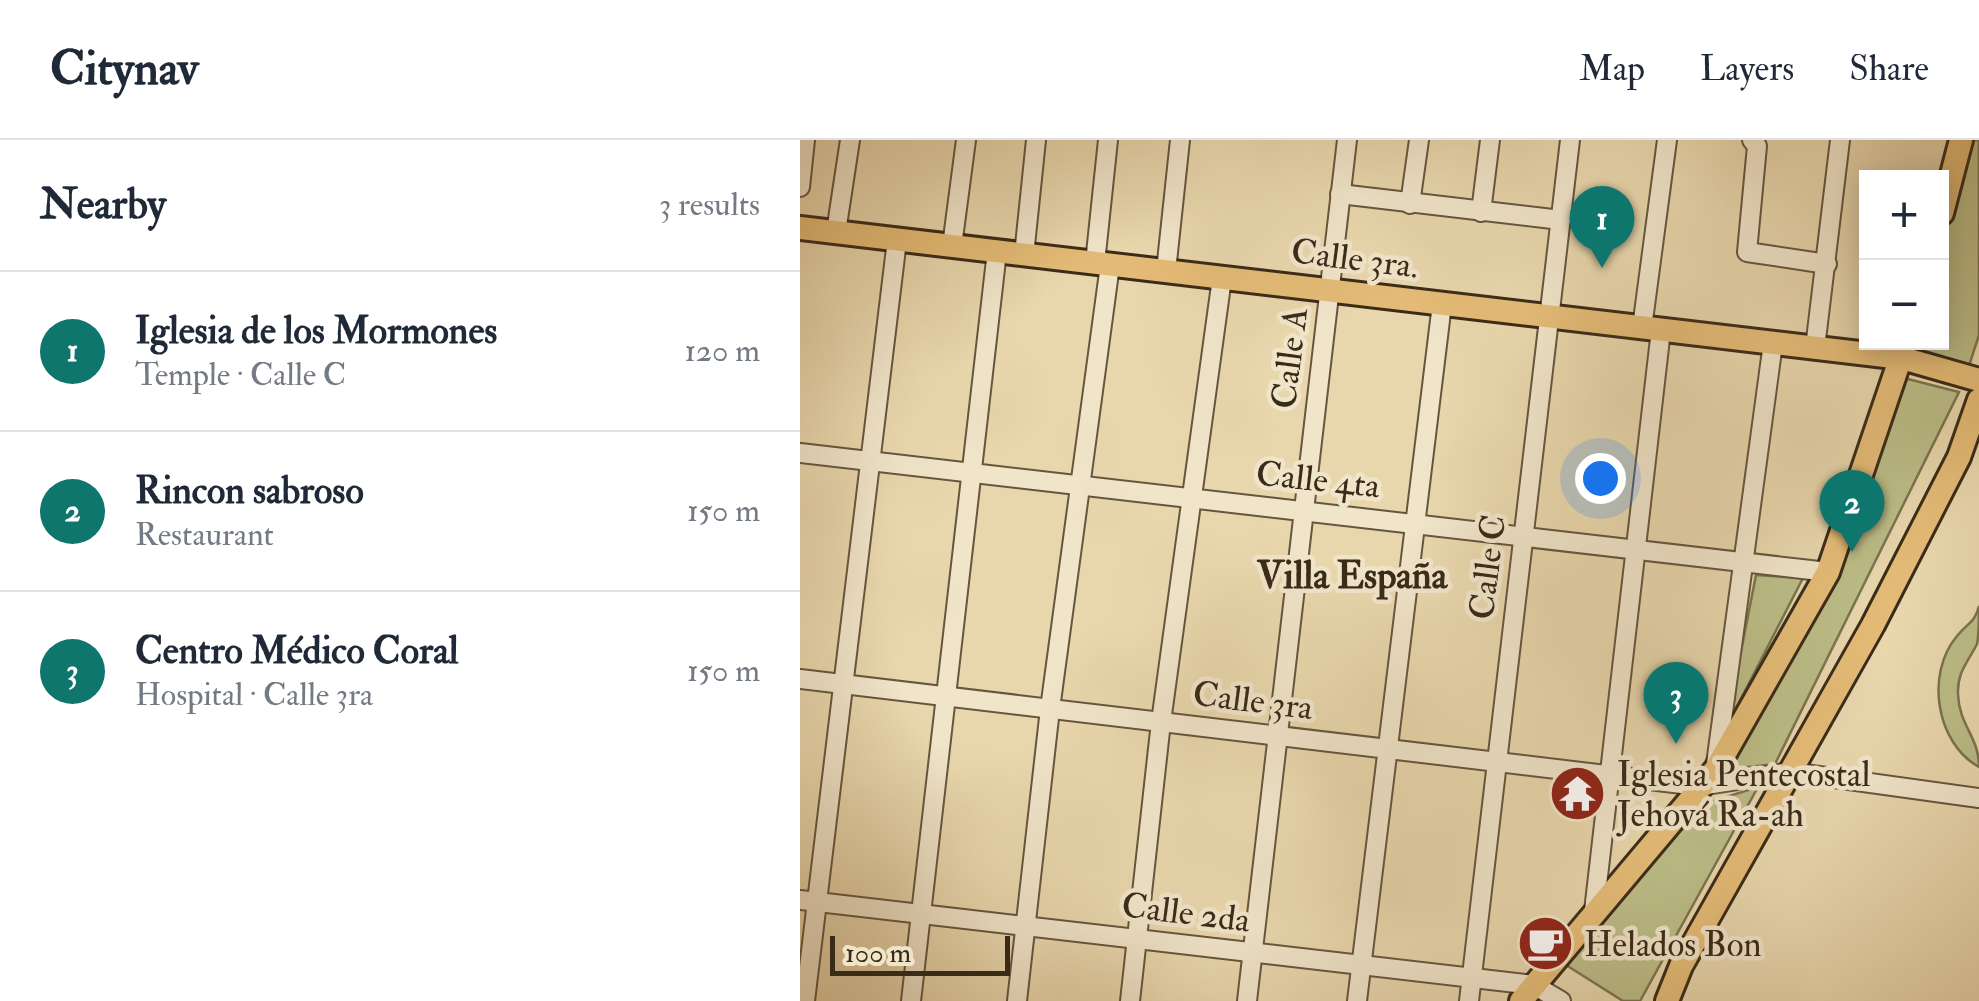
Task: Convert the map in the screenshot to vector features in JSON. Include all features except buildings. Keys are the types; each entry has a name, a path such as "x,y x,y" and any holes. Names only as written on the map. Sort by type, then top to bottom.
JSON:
{"main road":[{"path":"1949,187 1962,140"},
{"name":"Calle 3ra.","path":"800,228 1815,348 1902,355"},
{"path":"1902,355 1979,380"},
{"path":"1902,355 1979,388"},
{"path":"1527,993 1716,769 1828,572 1902,355"},
{"path":"1667,1001 1682,966 1873,625 1958,457 1979,400"}],"street":[{"path":"800,187 805,140"},
{"path":"836,232 850,140"},
{"path":"952,246 966,140"},
{"path":"1024,254 1036,140"},
{"path":"1017,1001 1050,709 1082,484 1102,264 1108,140"},
{"path":"1166,272 1180,140"},
{"name":"Calle A","path":"1247,1001 1347,140"},
{"path":"1410,204 1419,140"},
{"path":"1482,212 1490,140"},
{"name":"Calle C","path":"1470,1001 1570,140"},
{"path":"1594,911 1636,550 1667,140"},
{"path":"1752,140 1758,146 1748,252 1827,264"},
{"path":"1815,348 1840,140"},
{"path":"1340,194 1561,220"},
{"path":"804,1001 808,901 843,684 897,240"},
{"path":"911,1001 997,252"},
{"path":"1130,1001 1161,722 1222,278"},
{"path":"1358,1001 1442,304"},
{"path":"1716,769 1773,343"},
{"name":"Calle 4ta","path":"800,453 1828,572"},
{"name":"Calle 3ra","path":"800,680 1698,786 1791,772 1979,798"},
{"name":"Calle 2da","path":"808,901 1472,978 1561,1001"}],"green space":[{"path":"1968,140 1979,140 1979,335 1969,366 1908,351 1949,350 1949,221"},
{"path":"1900,377 1959,392 1775,764 1731,769 1837,565"},
{"path":"1756,575 1803,578 1726,728"},
{"path":"1979,606 1977,644 1961,673 1958,694 1979,767 1953,742 1940,707 1939,688 1947,652 1973,620"},
{"path":"1758,787 1640,1001 1623,1001 1566,965 1703,804"}],"place":[{"name":"Iglesia de los Mormones","path":"1602,268"},
{"name":"Rincon sabroso","path":"1852,552"},
{"name":"Centro Médico Coral","path":"1676,744"},
{"name":"Iglesia Pentecostal Jehová Ra-ah","path":"1578,794"},
{"name":"Helados Bon","path":"1545,944"}],"district":[{"name":"Villa España","path":"1352,575"}]}
